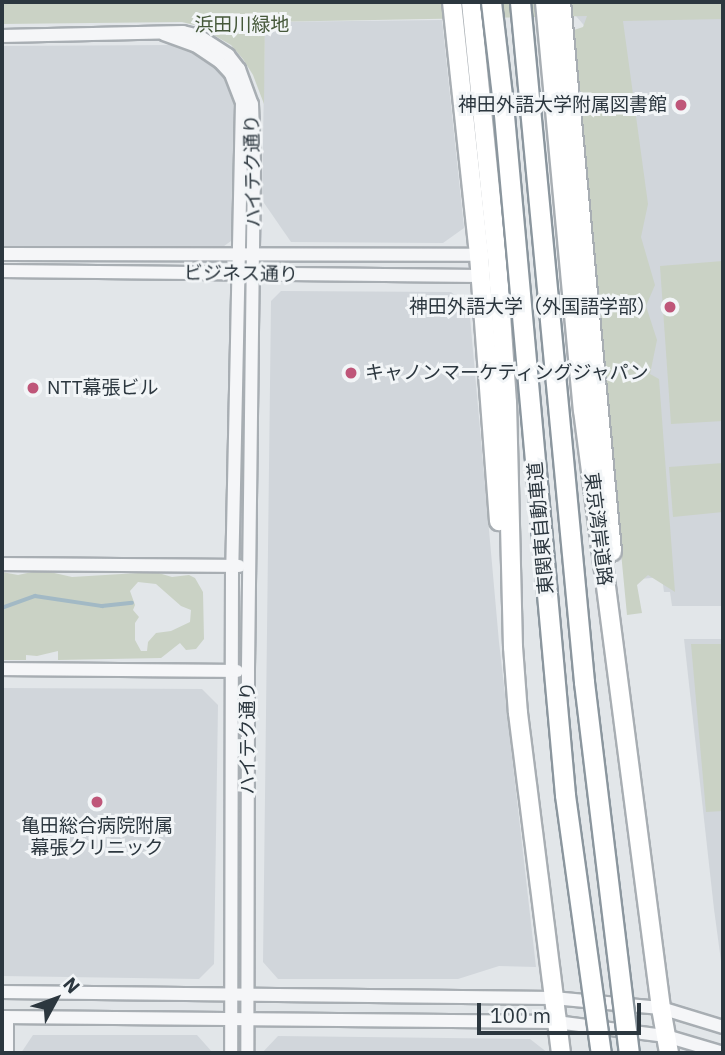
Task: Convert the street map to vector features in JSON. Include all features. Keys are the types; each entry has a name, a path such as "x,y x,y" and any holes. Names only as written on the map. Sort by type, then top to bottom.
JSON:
{"highway":[{"path":"452,2 479,255 503,572 512,615"},
{"path":"471,2 497,256 507,402 512,615 525,778 561,1053"},
{"name":"東関東自動車道","path":"491,2 565,795 601,1053"},
{"name":"東関東自動車道","path":"520,2 584,682 629,1053"},
{"name":"東京湾岸道路","path":"545,2 583,410 668,1045"},
{"path":"561,2 638,826"}],"street":[{"name":"ハイテク通り","path":"2,36 183,32 213,44 239,69 248,85 253,121 247,257 247,1053"},
{"name":"ビジネス通り","path":"2,254 247,257 479,255"},
{"name":"ビジネス通り","path":"2,271 480,276"},
{"name":"ハイテク通り","path":"231,1053 233,566 247,274"},
{"path":"2,564 249,566"},
{"path":"2,670 248,671"},
{"path":"2,992 553,998 661,1008 723,1027"},
{"path":"7,1053 4,1017 556,1021 668,1045 723,1052"}],"shaded area":[{"name":"神田外語大学（外国語学部）","path":"723,15 723,606 672,606 670,592 664,592 662,577 640,579 594,37 576,16"},
{"path":"442,20 464,228 443,243 291,242 262,200 265,22"},
{"path":"170,45 194,50 211,59 229,79 239,107 237,231 231,241 220,249 2,249 2,46"},
{"path":"281,291 451,292 469,306 499,642 536,967 499,966 458,979 278,979 263,962 271,301"},
{"path":"684,639 723,639 723,976 714,909"},
{"path":"2,688 202,689 218,705 214,964 199,979 2,976"},
{"path":"33,1035 197,1035 213,1053 21,1053"},
{"path":"278,1036 530,1039 548,1053 262,1053"}],"green space":[{"name":"浜田川緑地","path":"2,2 723,2 723,19 623,21 648,204 641,237 655,285 646,306 657,340 650,374 659,379 675,592 648,575 637,585 642,613 627,615 571,31 583,27 587,16 265,22 264,104 253,75 243,59 231,45 198,26 182,22 2,24"},
{"path":"723,261 723,421 671,424 660,266"},
{"path":"723,463 723,512 673,517 669,467"},
{"path":"41,570 72,577 155,572 172,577 189,575 195,578 203,592 204,639 196,649 186,650 180,643 161,658 58,660 58,651 37,656 26,655 26,660 2,660 2,572 18,575","holes":["138,582 156,584 181,606 191,610 190,622 171,631 156,633 148,642 147,651 141,651 135,640 135,623 139,617 133,610 135,605 130,591"]},
{"path":"691,644 723,644 723,811 706,812"}],"waterway":[{"path":"2,608 35,596 102,606 132,603"}],"place":[{"name":"神田外語大学附属図書館","path":"681,105"},
{"name":"神田外語大学（外国語学部）","path":"670,307"},
{"name":"キャノンマーケティングジャパン","path":"351,373"},
{"name":"NTT幕張ビル","path":"33,388"},
{"name":"亀田総合病院附属 幕張クリニック","path":"97,802"}]}
